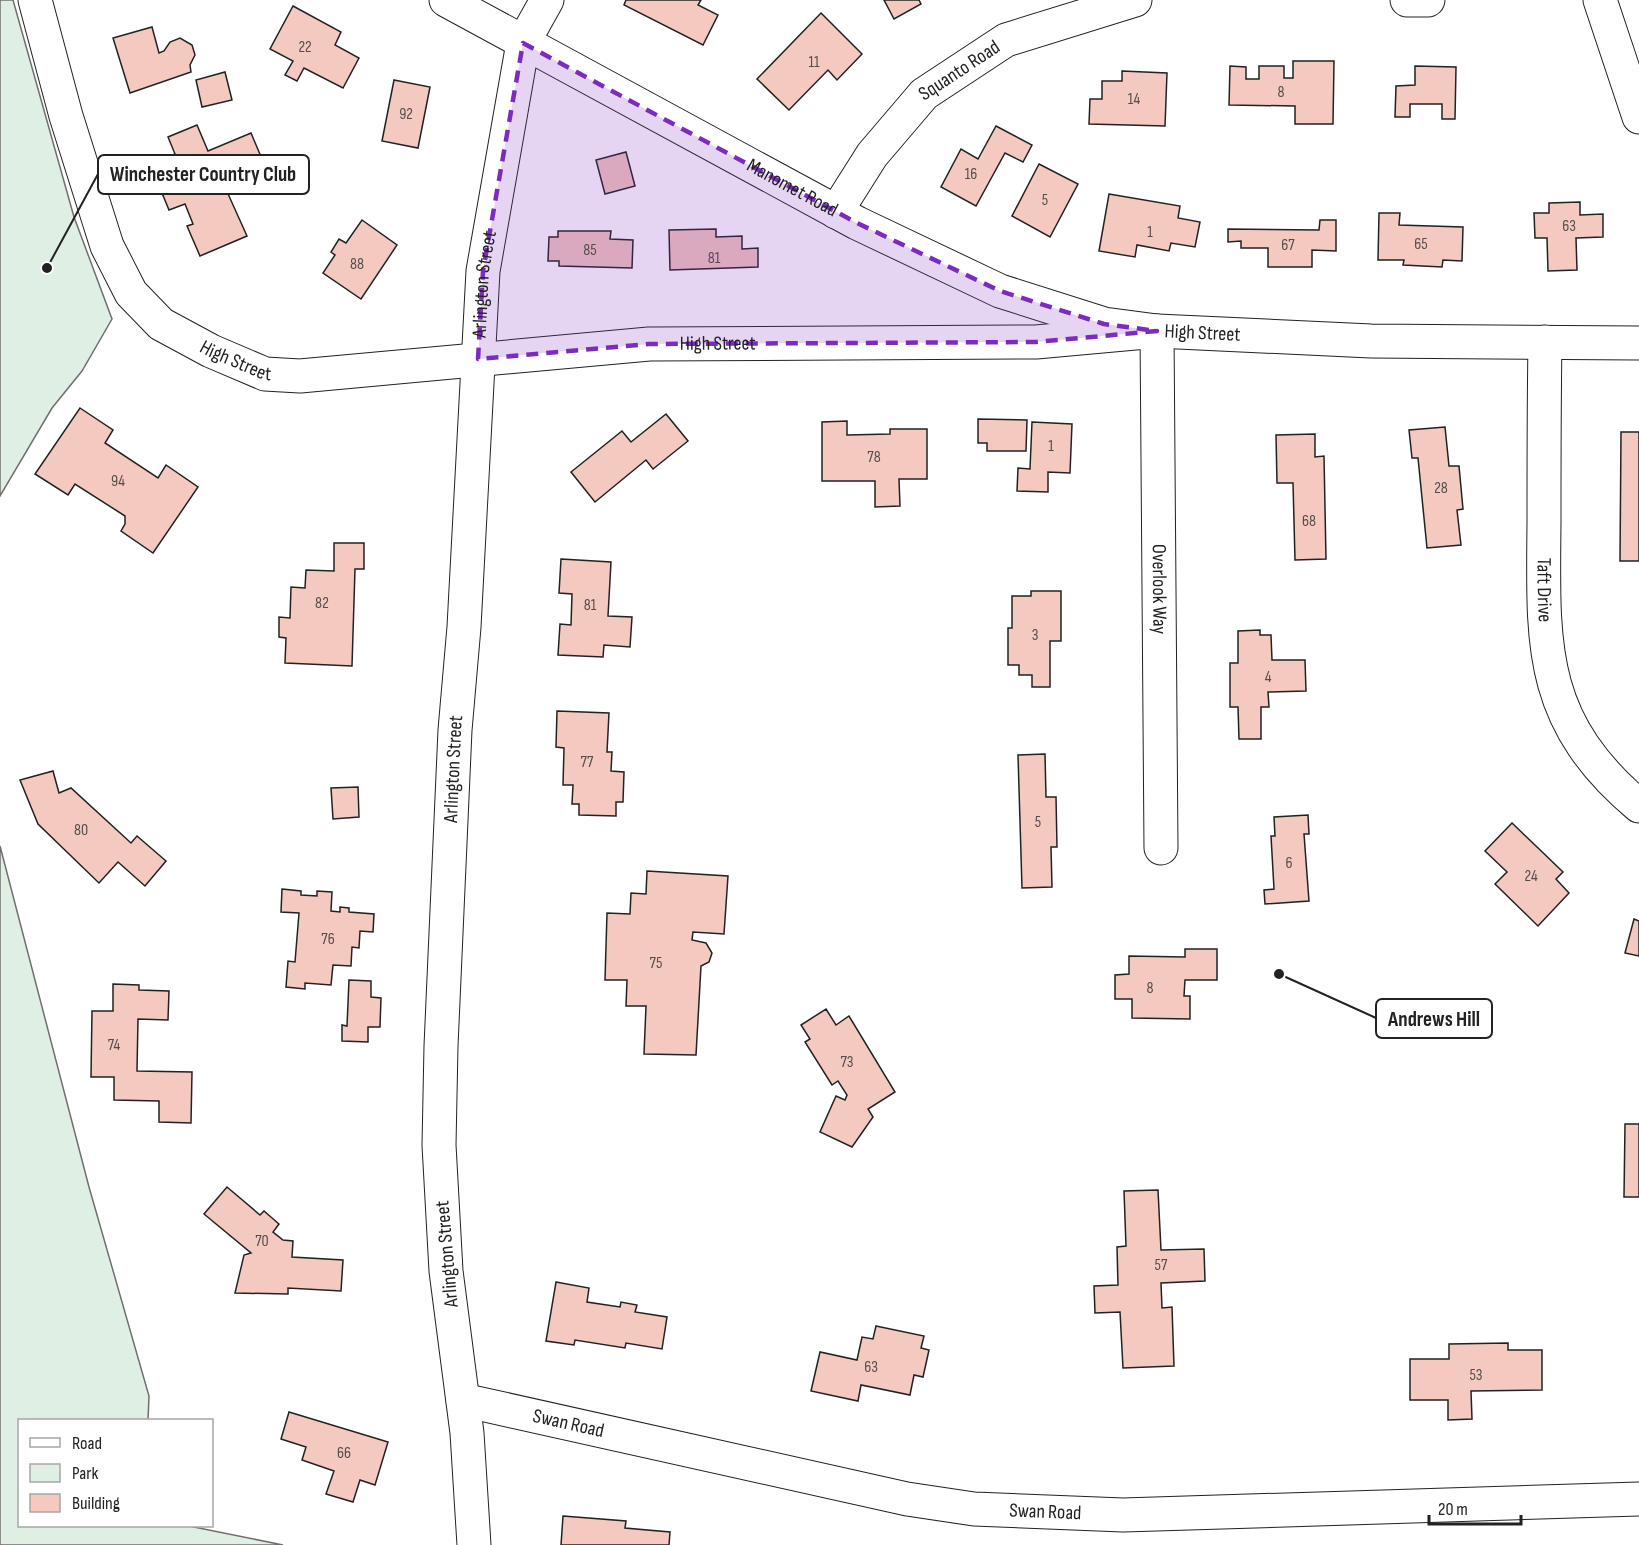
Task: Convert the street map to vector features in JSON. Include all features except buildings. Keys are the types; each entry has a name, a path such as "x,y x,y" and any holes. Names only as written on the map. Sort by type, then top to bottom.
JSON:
{"street":[{"name":"High Street","path":"35,0 66,116 107,246 131,293 161,324 211,351 265,374 300,376 649,344 1036,342 1157,331 1371,341 1639,343"},
{"name":"Manomet Road","path":"446,0 836,212 1000,291 1104,324 1157,331"},
{"name":"Arlington Street","path":"474,1545 463,1400 446,1260 439,1145 441,1046 455,730 464,627 483,271 524,42 547,0"},
{"name":"Squanto Road","path":"836,212 872,155 924,94 1006,40 1135,0"},
{"path":"1407,0 1428,0"},
{"path":"1600,0 1639,117"},
{"name":"Overlook Way","path":"1157,331 1161,848"},
{"name":"Taft Drive","path":"1545,342 1543,613 1551,676 1561,706 1593,761 1639,806"},
{"name":"Swan Road","path":"463,1400 907,1499 974,1509 1123,1515 1639,1499"}],"highlighted area":[{"path":"523,43 857,223 1000,291 1104,324 1157,331 1036,342 649,344 478,359 483,271"}],"green space":[{"path":"0,0 13,0 74,217 112,319 82,371 52,408 0,496"},
{"path":"0,846 89,1187 149,1396 148,1419 18,1419 18,1527 194,1527 283,1545 0,1545"}],"place":[{"name":"Winchester Country Club","path":"47,268"},
{"name":"Andrews Hill","path":"1279,974"}]}
